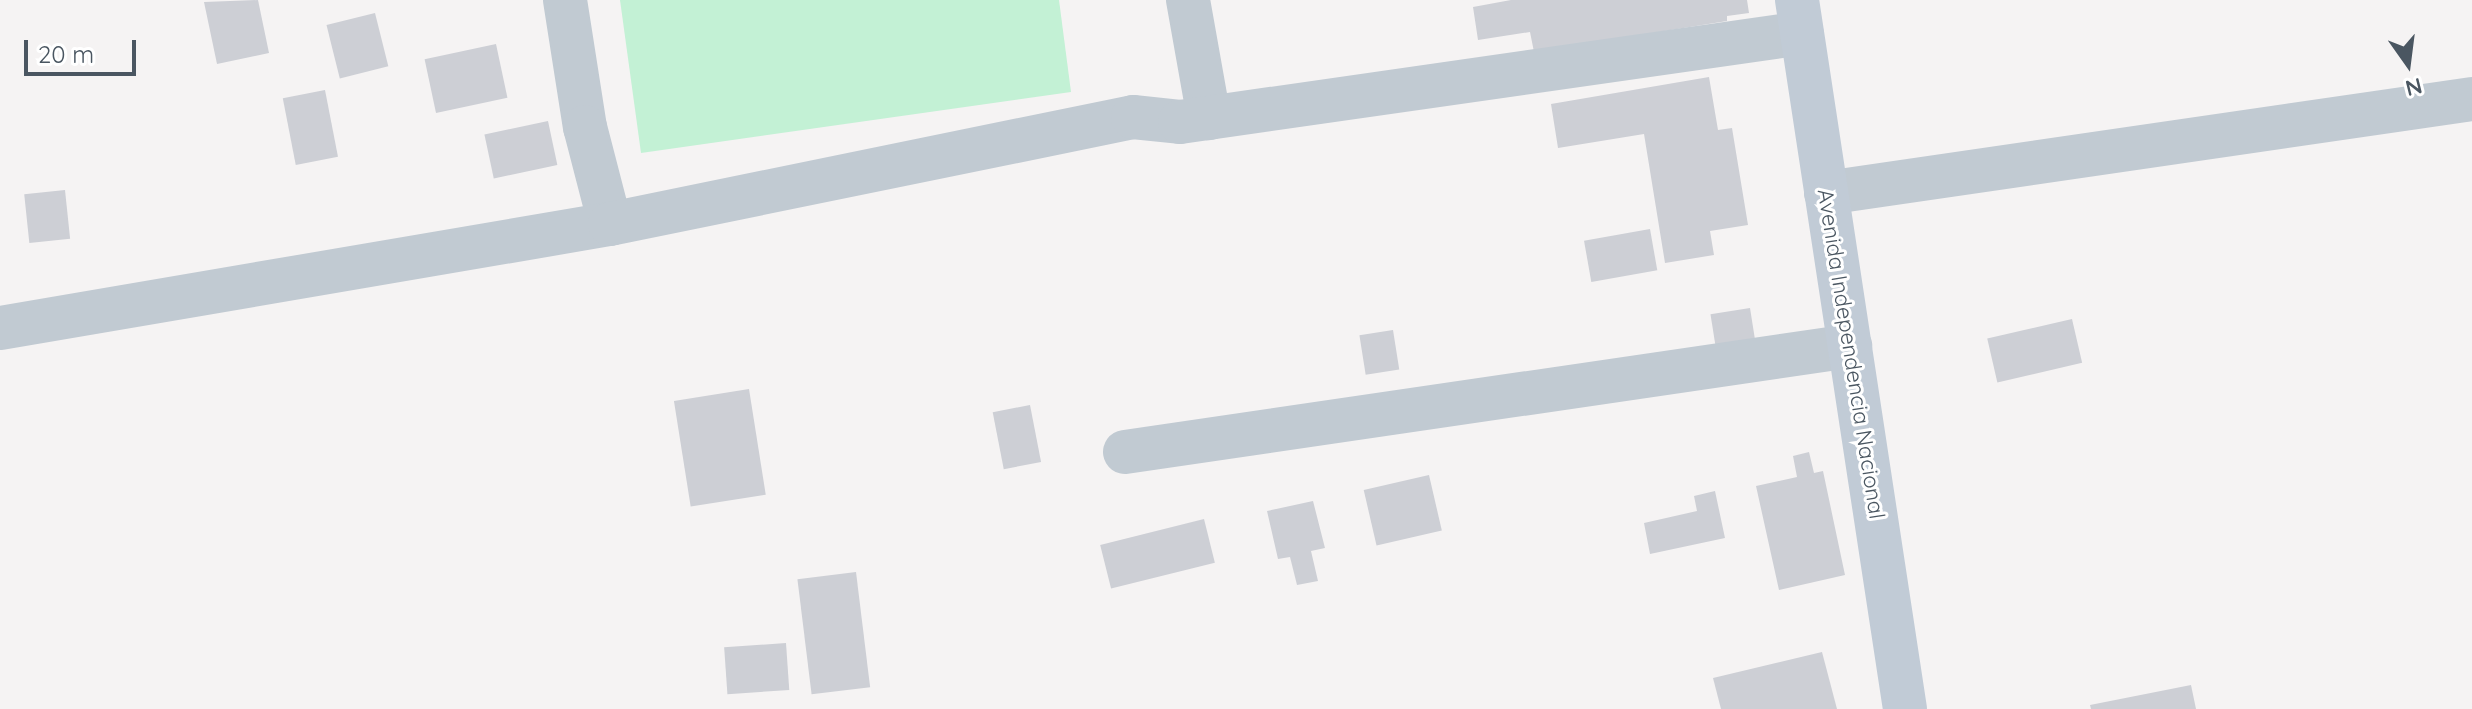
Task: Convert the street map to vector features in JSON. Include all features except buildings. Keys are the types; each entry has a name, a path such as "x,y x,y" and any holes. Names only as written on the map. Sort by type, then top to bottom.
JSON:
{"main road":[{"name":"Avenida Independencia Nacional","path":"1800,17 1905,709"}],"street":[{"path":"565,0 585,127 610,224"},
{"path":"1188,0 1209,118"},
{"path":"0,328 610,224 1133,117 1180,122 1209,118 1800,17"},
{"path":"1826,193 2472,99"},
{"path":"1125,452 1850,346"}],"green space":[{"path":"620,0 1059,0 1071,92 641,153"}]}
